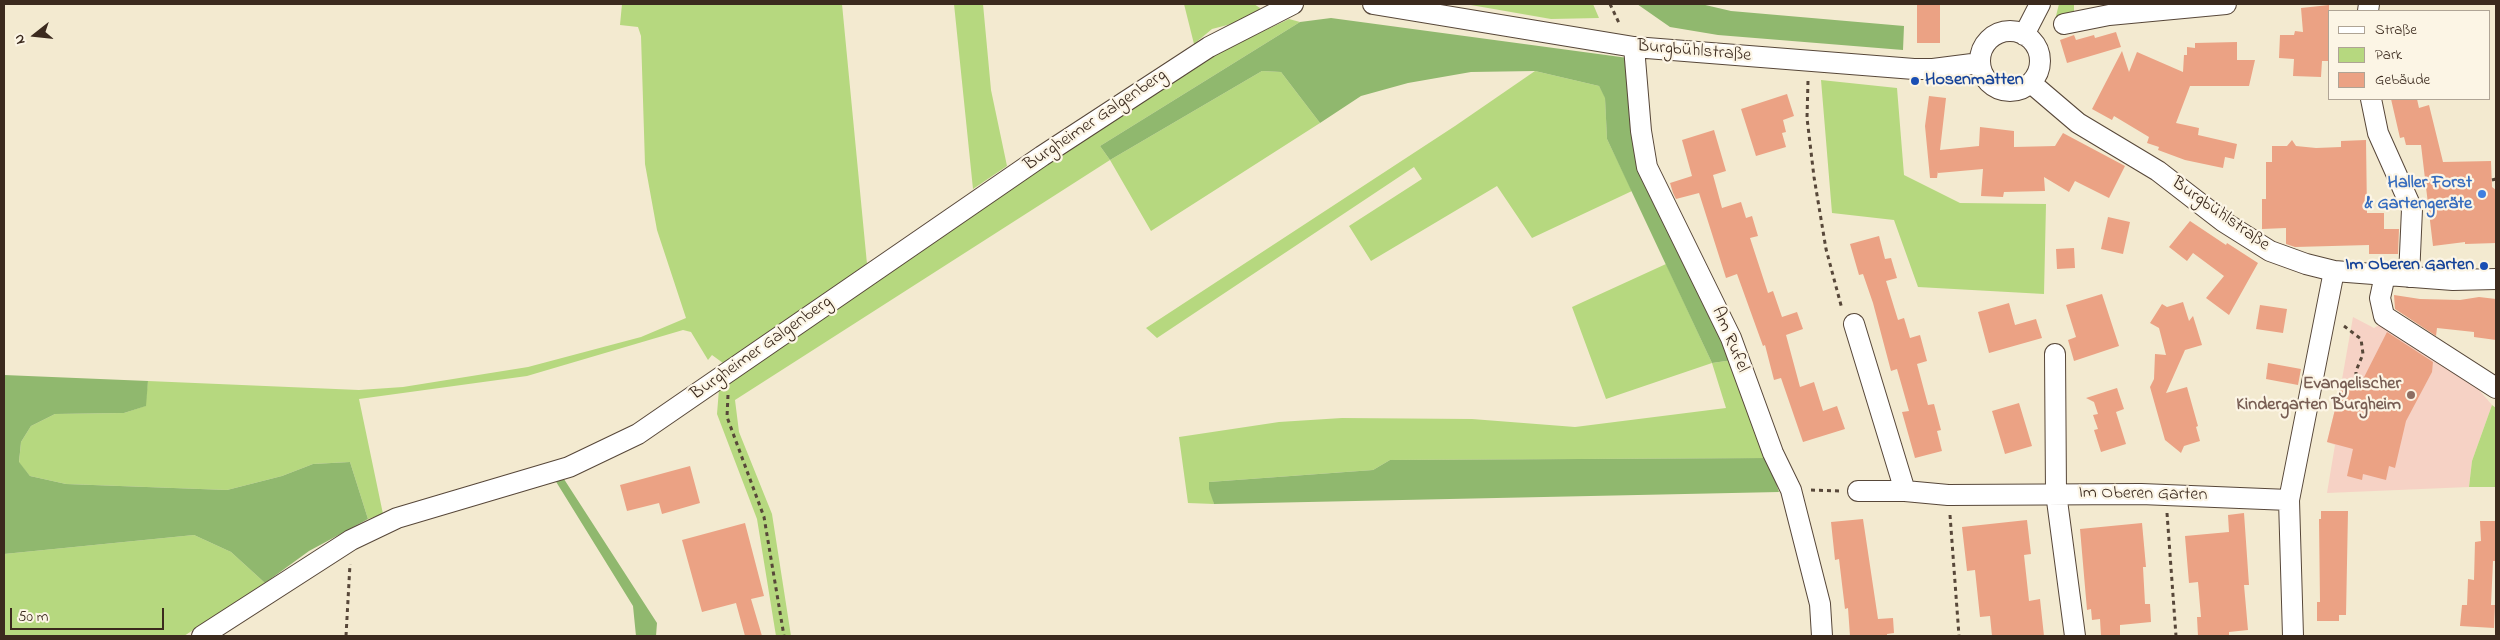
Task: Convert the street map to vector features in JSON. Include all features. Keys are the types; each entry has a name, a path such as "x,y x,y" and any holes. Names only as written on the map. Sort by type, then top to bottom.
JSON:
{"street":[{"name":"Burgheimer Galgenberg","path":"202,636 351,540 397,518 569,467 638,434 1042,156 1200,52 1293,4"},
{"name":"Burgbühlstraße","path":"1372,4 1634,47 1933,69 1980,64"},
{"path":"2024,35 2040,4"},
{"path":"2064,24 2109,15 2226,4"},
{"path":"2006,32 2024,35 2035,45 2040,57 2037,74 2031,83 2013,91 2000,90 1986,78 1980,64 1984,46 1997,34 2006,32"},
{"name":"Am Rufel","path":"1634,47 1641,131 1647,167 1731,338 1773,453 1791,490 1820,604 1822,636"},
{"name":"Burgbühlstraße","path":"2031,83 2078,123 2158,171 2224,222 2270,251 2306,264 2334,271 2410,277 2496,279"},
{"path":"2371,100 2378,133 2412,209 2410,277"},
{"path":"2293,636 2290,500 2334,271"},
{"path":"2385,275 2380,298 2384,316 2496,388"},
{"path":"1854,324 1905,491"},
{"name":"Im Oberen Garten","path":"2055,354 2056,493 2075,636"},
{"name":"Im Oberen Garten","path":"1858,491 1905,491 1948,495 2056,493 2166,495 2290,500"}],"path":[{"path":"1808,60 1807,118 1826,249 1847,326 1854,324"},
{"path":"2325,317 2350,330 2361,339 2362,354 2356,371 2356,376 2361,383"},
{"path":"735,368 728,395 727,417 764,516 784,636"},
{"path":"1791,490 1858,491"},
{"path":"1948,495 1959,636"},
{"path":"2166,495 2176,636"},
{"path":"346,636 351,540"}],"shaded area":[{"name":"Evangelischer Kindergarten Burgheim","path":"2353,317 2374,328 2379,325 2467,376 2492,405 2472,461 2469,487 2327,493 2335,445 2327,442 2341,385"}],"green space":[{"path":"622,4 842,4 867,264 727,366 712,355 708,360 691,332 683,330 527,376 359,399 383,514 368,519 350,462 313,464 282,476 227,490 66,484 30,476 19,463 21,442 31,426 55,414 124,413 145,406 148,381 359,390 403,387 528,367 641,337 686,318 657,230 645,164 641,36 638,27 620,25"},
{"path":"954,4 983,4 991,90 1007,166 973,189"},
{"path":"1184,4 1254,4 1260,8 1258,17 1212,29 1194,44"},
{"path":"1465,4 1593,4 1599,18 1551,19"},
{"path":"1637,4 1701,4 1731,11 1904,26 1903,50 1718,35 1670,27"},
{"path":"2059,4 2074,4 2074,17 2055,20"},
{"path":"1331,18 1628,58 1640,163 1733,360 1712,363 1607,139 1605,98 1599,86 1535,71 1471,72 1408,83 1361,96 1320,123 1281,72 1262,71 1110,160 1100,146 1300,22"},
{"path":"1289,19 1300,22 1100,146 1110,160 735,400 739,432 772,514 791,636 776,636 757,519 717,414 719,389 1174,78 1228,48"},
{"path":"1262,71 1281,72 1320,123 1151,231 1110,160"},
{"path":"1535,71 1599,86 1605,97 1607,139 1632,191 1532,238 1497,186 1371,261 1349,226 1422,179 1414,167 1157,338 1146,328 1455,126"},
{"path":"1821,80 1897,88 1904,175 1960,203 2046,204 2044,294 1918,287 1894,220 1832,213"},
{"path":"1666,264 1712,363 1606,399 1572,307"},
{"path":"1733,360 1768,458 1390,460 1373,470 1209,482 1214,504 1188,503 1179,437 1279,422 1342,418 1472,419 1575,427 1726,408 1712,363"},
{"path":"4,375 148,381 146,406 124,413 55,414 31,426 21,442 19,462 30,476 66,484 227,490 282,476 313,464 350,462 368,519 309,551 265,583 231,552 194,535 4,554"},
{"path":"2492,405 2496,408 2496,487 2469,487 2472,461"},
{"path":"1768,458 1779,492 1214,504 1209,489 1209,482 1373,470 1390,460"},
{"path":"562,476 657,623 656,636 636,636 633,606 555,480"},
{"path":"194,535 231,552 265,583 184,636 4,636 4,554"}],"building":[{"path":"1917,4 1940,4 1940,43 1917,43"},
{"path":"2329,5 2328,61 2322,61 2321,77 2293,76 2294,59 2279,58 2280,35 2294,35 2295,31 2303,32 2301,8"},
{"path":"2116,32 2121,47 2067,63 2060,40 2074,35 2076,40 2094,35 2095,38"},
{"path":"2237,42 2237,60 2255,60 2249,86 2190,86 2176,123 2199,128 2198,135 2237,144 2234,159 2225,157 2223,168 2185,160 2158,150 2159,147 2147,143 2149,137 2114,116 2112,120 2092,109 2122,51 2129,72 2137,52 2183,72 2184,55 2187,55 2187,47 2195,48 2195,43"},
{"path":"1787,94 1794,116 1783,120 1786,132 1782,133 1786,147 1756,156 1741,109"},
{"path":"1929,96 1946,98 1940,150 1979,146 1980,127 2014,131 2014,147 2055,146 2063,133 2125,166 2109,198 2075,181 2069,192 2044,177 2045,191 2004,192 2003,197 1981,196 1983,169 1938,173 1938,171 1937,178 1930,178 1925,126"},
{"path":"2391,100 2417,100 2419,108 2429,105 2443,162 2491,161 2492,187 2496,190 2496,243 2465,244 2465,242 2433,246 2421,145 2406,145 2404,137 2400,138"},
{"path":"1714,130 1726,171 1713,175 1722,208 1741,202 1746,218 1752,216 1758,236 1750,238 1768,293 1773,291 1782,317 1797,312 1803,329 1786,335 1800,387 1814,382 1823,411 1837,406 1845,429 1803,442 1781,378 1774,380 1765,345 1763,346 1737,274 1726,278 1699,193 1676,199 1673,193 1670,183 1692,176 1682,140"},
{"path":"2292,140 2296,146 2316,148 2341,147 2341,141 2366,140 2367,213 2384,213 2384,229 2399,229 2398,254 2369,254 2369,245 2295,247 2286,244 2286,228 2262,229 2262,199 2266,199 2266,162 2272,162 2272,146 2287,146"},
{"path":"2108,217 2130,222 2123,254 2101,249"},
{"path":"2190,221 2226,245 2227,243 2258,263 2229,315 2206,298 2224,276 2193,253 2187,261 2169,247"},
{"path":"1879,236 1885,259 1891,258 1897,278 1886,281 1898,320 1904,318 1910,338 1920,335 1927,361 1917,364 1928,405 1934,404 1941,430 1937,431 1942,451 1915,458 1902,412 1909,411 1897,369 1891,371 1873,303 1863,274 1859,275 1850,244"},
{"path":"2074,248 2075,268 2057,269 2056,249"},
{"path":"2102,294 2119,346 2074,361 2068,340 2076,337 2066,305"},
{"path":"2394,295 2420,299 2460,300 2479,297 2496,299 2496,340 2474,337 2474,332 2437,328 2436,336 2395,309"},
{"path":"2183,302 2189,321 2193,316 2202,345 2185,350 2166,393 2187,387 2198,426 2196,427 2200,441 2184,446 2181,453 2165,440 2150,387 2154,379 2155,354 2166,355 2159,328 2150,323 2162,304 2167,307"},
{"path":"2009,303 2015,325 2036,319 2042,338 1989,353 1978,312"},
{"path":"2260,305 2287,309 2283,333 2256,329"},
{"path":"2387,332 2433,362 2432,372 2406,421 2395,468 2389,466 2386,480 2363,474 2362,480 2347,476 2353,449 2327,442 2341,385 2358,389"},
{"path":"2268,363 2301,369 2298,385 2266,379"},
{"path":"2117,388 2124,409 2116,412 2126,444 2101,452 2094,430 2098,429 2093,415 2098,414 2094,402 2086,398"},
{"path":"2019,403 2032,446 2005,454 1992,411"},
{"path":"690,466 700,503 662,514 659,503 627,511 620,485"},
{"path":"2321,511 2348,511 2346,615 2339,615 2339,621 2317,621 2317,602 2320,602 2319,519 2321,519"},
{"path":"2244,513 2249,585 2244,585 2248,630 2229,632 2229,636 2198,636 2197,617 2201,617 2198,582 2189,583 2185,536 2229,532 2228,515"},
{"path":"1863,519 1878,619 1893,618 1894,633 1887,634 1887,636 1850,636 1848,608 1845,609 1839,559 1835,560 1831,522"},
{"path":"2027,520 2031,554 2024,555 2029,601 2040,599 2044,636 1992,636 1990,616 1980,617 1975,570 1967,571 1962,527"},
{"path":"2480,521 2496,521 2496,561 2493,561 2491,605 2495,605 2494,628 2460,626 2462,605 2467,605 2468,579 2474,580 2475,542 2481,541"},
{"path":"745,523 764,596 751,599 762,636 745,636 736,603 702,612 682,540"},
{"path":"2142,523 2146,567 2143,567 2145,604 2150,604 2151,622 2120,625 2120,636 2101,636 2100,619 2092,620 2091,609 2087,610 2080,529"}],"place":[{"name":"Hosenmatten","path":"1915,81"},
{"name":"Haller Forst & Gartengeräte","path":"2482,194"},
{"name":"Im Oberen Garten","path":"2484,266"},
{"name":"Evangelischer Kindergarten Burgheim","path":"2411,395"}]}
